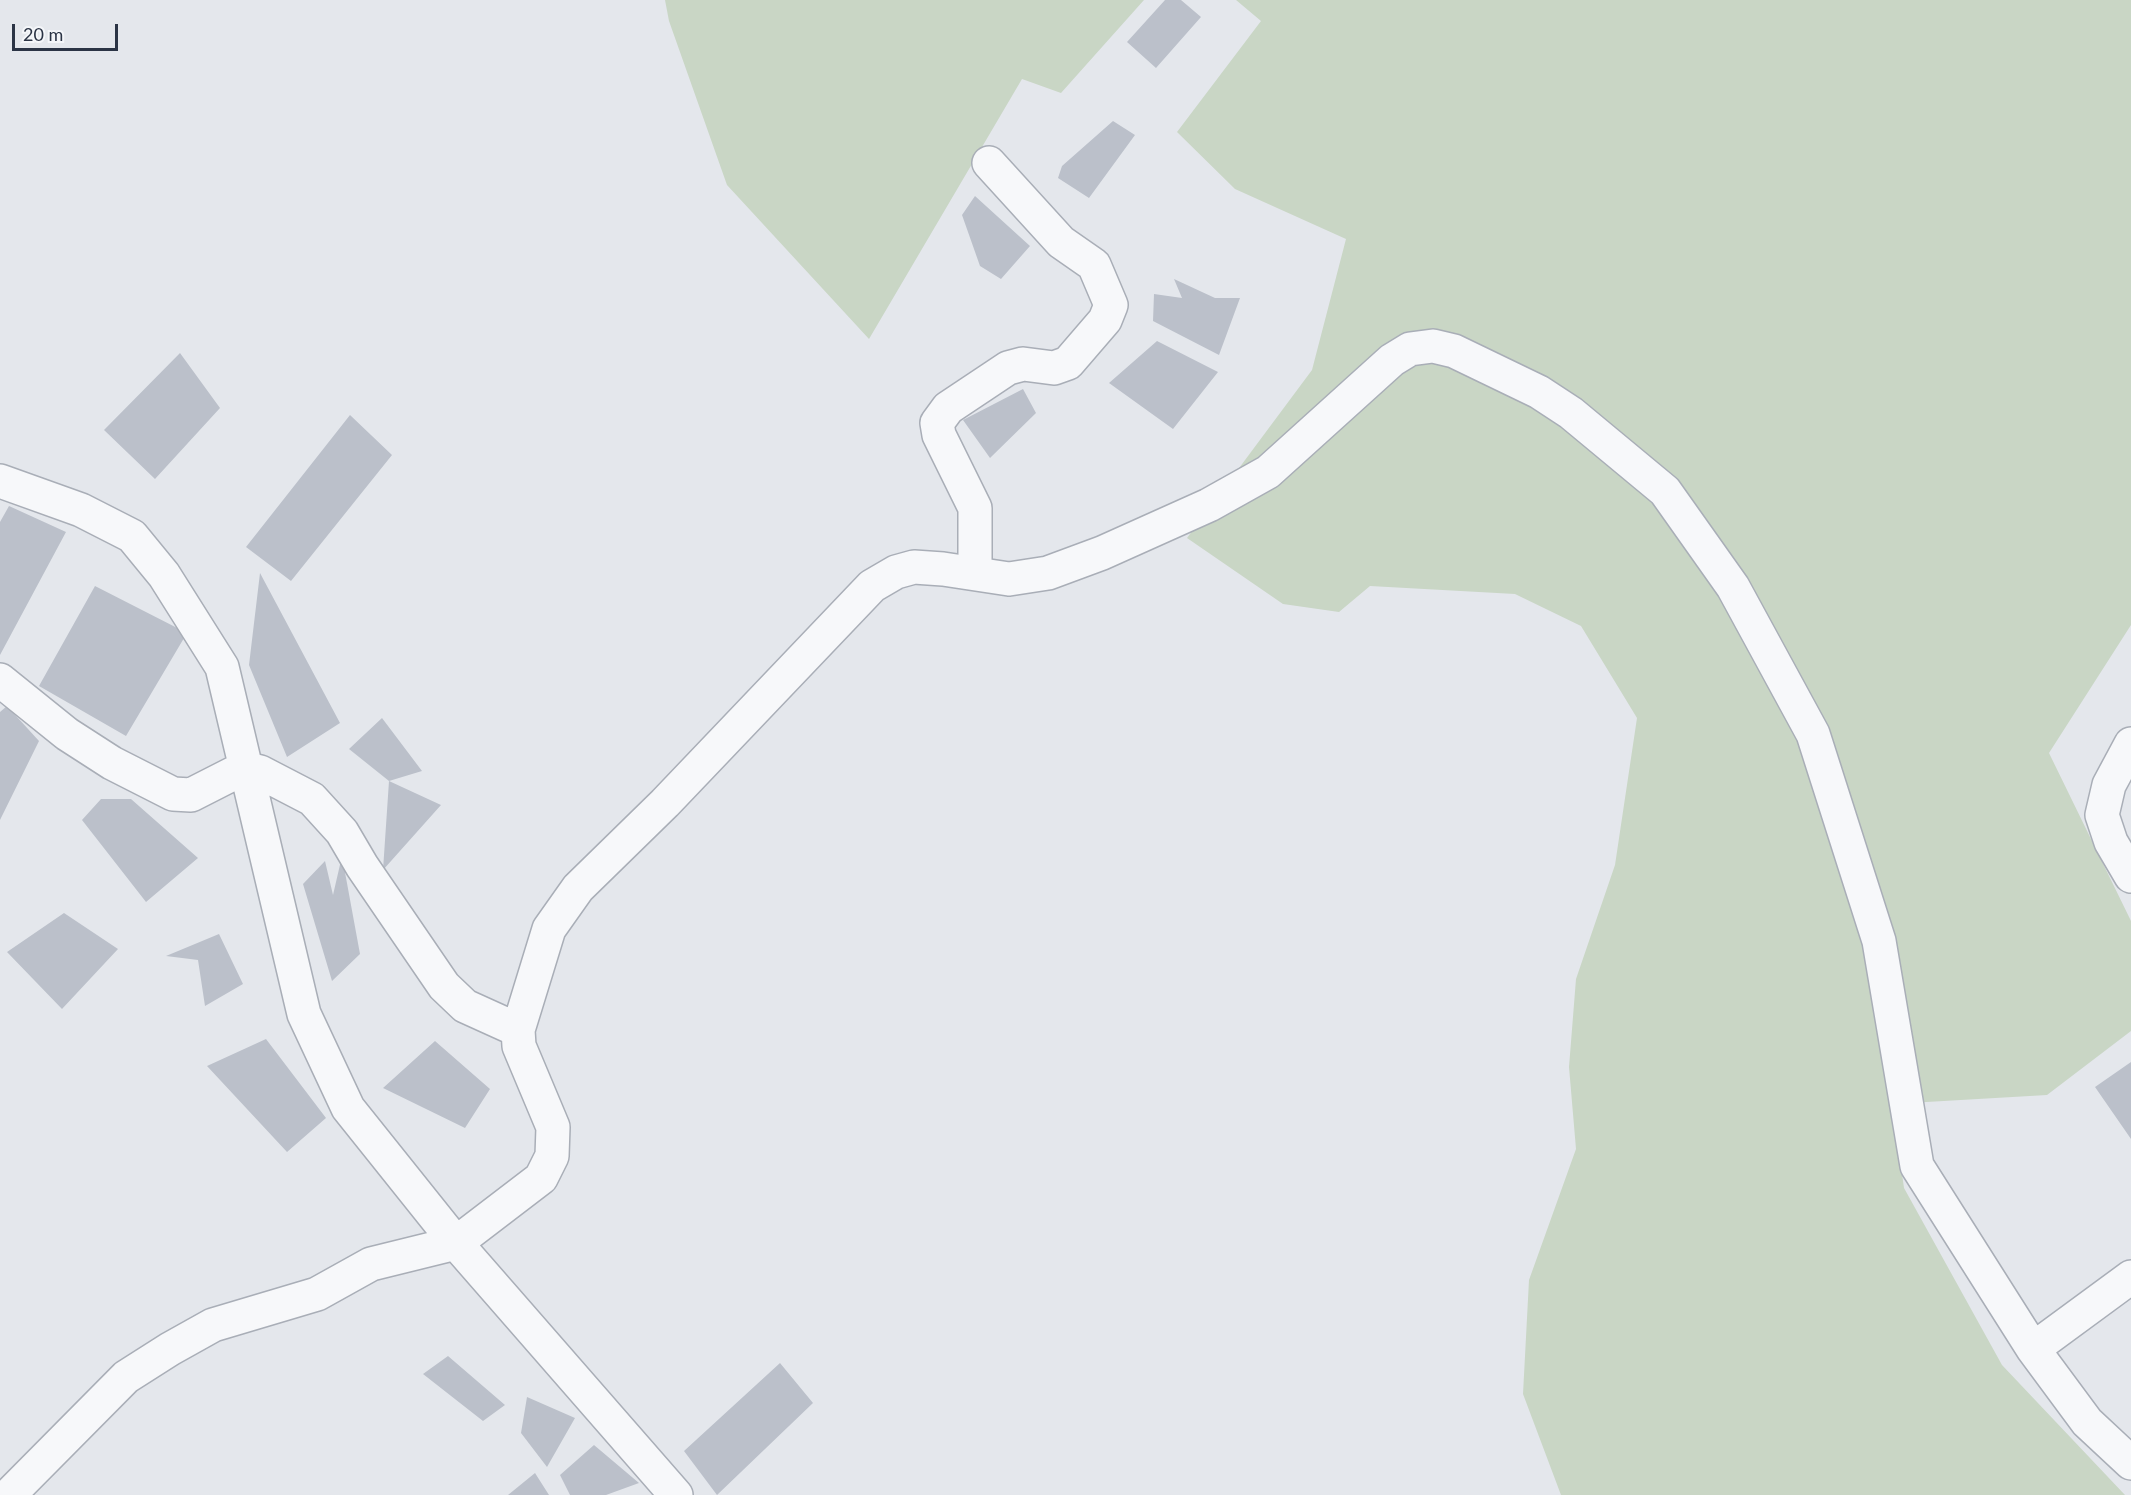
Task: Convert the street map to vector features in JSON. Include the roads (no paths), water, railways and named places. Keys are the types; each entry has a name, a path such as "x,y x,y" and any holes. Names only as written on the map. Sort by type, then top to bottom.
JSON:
{"street":[{"path":"975,573 975,508 939,435 937,423 948,408 1008,368 1023,364 1054,368 1068,363 1105,320 1111,304 1094,265 1061,242 989,163"},
{"path":"9,1495 126,1377 187,1340 213,1325 317,1294 371,1264 456,1243 541,1178 552,1156 553,1127 519,1046 518,1030 549,929 578,888 665,803 872,586 896,572 914,567 1009,579 1048,573 1102,553 1209,505 1268,472 1392,360 1410,349 1433,346 1454,351 1539,392 1571,413 1665,491 1733,587 1813,734 1879,942 1917,1166 2033,1349 2087,1422 2131,1463"},
{"path":"0,481 81,510 132,536 164,575 222,667 244,768 304,1014 348,1108 456,1243 676,1495"},
{"path":"0,680 67,734 112,763 173,794 191,795 244,768 269,776 312,799 342,832 362,866 444,986 465,1006 518,1030"},
{"path":"2131,744 2109,784 2102,814 2111,842 2131,876"},
{"path":"2033,1349 2131,1277"}]}
